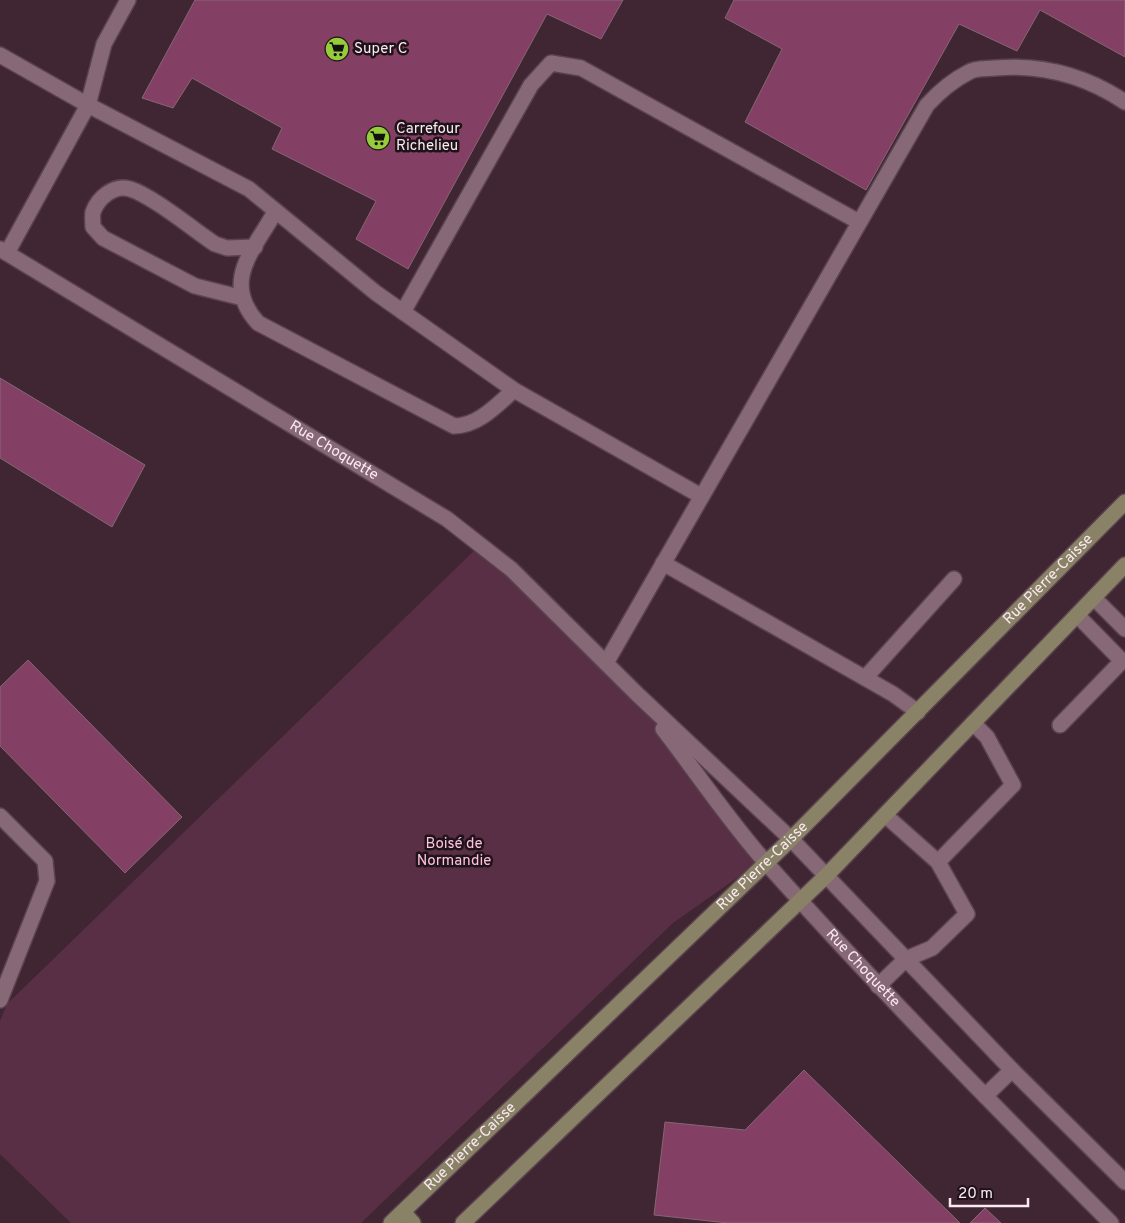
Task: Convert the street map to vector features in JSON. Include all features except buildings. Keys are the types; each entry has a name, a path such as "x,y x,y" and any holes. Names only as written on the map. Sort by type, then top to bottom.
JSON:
{"street":[{"path":"4,251 88,105 104,44 128,0"},
{"path":"0,55 88,105 249,189 376,293 514,390 701,496"},
{"path":"403,312 531,85 551,63 581,68 859,222"},
{"path":"606,663 927,105 943,89 970,71 1010,67 1057,70 1112,93 1125,102"},
{"path":"242,298 195,286 103,238 93,227 93,212 104,196 117,188 129,189 149,199 215,244 227,248 254,247"},
{"path":"275,212 241,272 240,293 247,311 258,323 454,426 464,426 484,415 514,390"},
{"name":"Rue Choquette","path":"4,251 447,519 512,569 637,694 791,839 1012,1070 1125,1182"},
{"name":"Rue Pierre-Caisse","path":"391,1223 408,1217 791,839 1125,502"},
{"path":"663,563 893,694 918,712"},
{"path":"463,1223 826,876 1125,565"},
{"path":"864,678 954,579"},
{"path":"1094,598 1125,628"},
{"path":"1060,724 1124,662 1077,615"},
{"name":"Rue Choquette","path":"637,694 766,863 878,986 1111,1223"},
{"path":"938,862 1012,785 987,738 973,722"},
{"path":"878,986 906,959 932,948 966,914 938,862 885,815"},
{"path":"0,816 45,861 48,881 0,1000"},
{"path":"985,1096 1012,1070"}],"green space":[{"name":"Boisé de Normandie","path":"482,543 664,724 764,859 673,923 361,1223 71,1223 0,1154 0,1021 7,1004"}],"place":[{"name":"Super C","path":"337,49"},
{"name":"Carrefour Richelieu","path":"378,138"}]}
